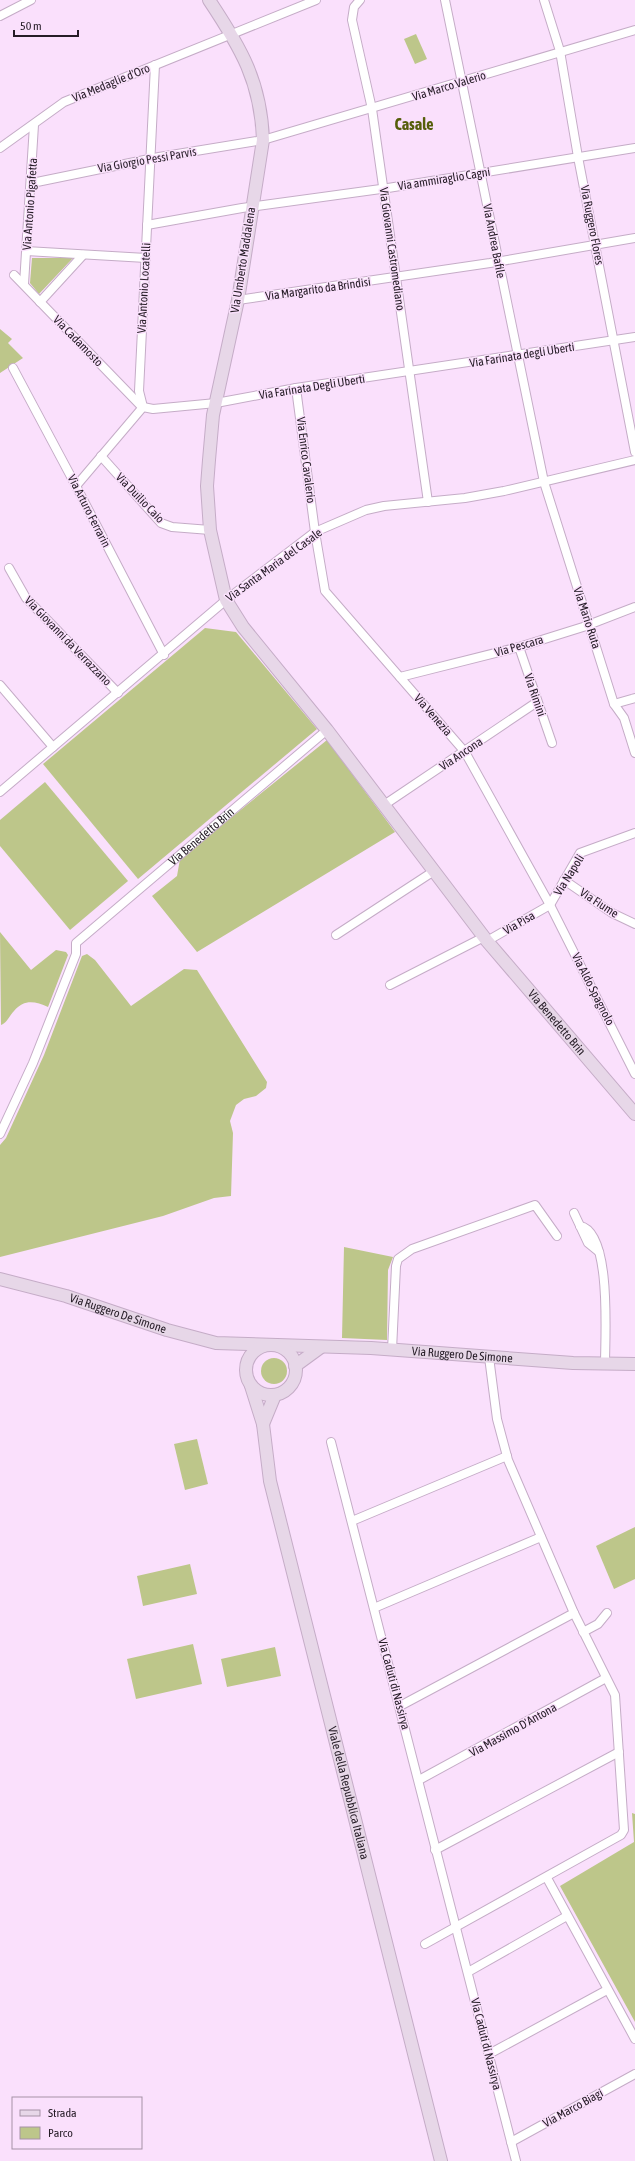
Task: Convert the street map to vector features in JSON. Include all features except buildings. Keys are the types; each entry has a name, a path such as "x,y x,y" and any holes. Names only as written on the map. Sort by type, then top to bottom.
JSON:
{"street":[{"path":"0,16 31,0"},
{"name":"Via Umberto Maddalena","path":"209,0 231,33 246,60 258,93 262,115 263,140 238,300 216,403 207,486 210,530"},
{"name":"Via Medaglie d'Oro","path":"0,148 64,102 231,33 316,0"},
{"name":"Via Giovanni Castromediano","path":"360,0 354,7 352,20 372,109 428,502"},
{"name":"Via Andrea Bafile","path":"445,0 544,482"},
{"name":"Via Ruggero Flores","path":"544,0 560,51 578,157 635,452"},
{"name":"Via Marco Valerio","path":"263,140 635,30"},
{"name":"Via Antonio Locatelli","path":"143,408 139,392 155,65"},
{"name":"Via Antonio Pigafetta","path":"24,284 32,183 34,125"},
{"name":"Via Giorgio Pessi Parvis","path":"32,183 151,159 263,140"},
{"name":"Via ammiraglio Cagni","path":"147,225 252,206 383,188 635,148"},
{"name":"Via Margarito da Brindisi","path":"238,300 396,278 635,238"},
{"path":"26,250 146,258"},
{"path":"40,302 83,255"},
{"name":"Via Cadamosto","path":"14,275 143,408"},
{"name":"Via Farinata degli Uberti","path":"409,372 635,337"},
{"name":"Via Arturo Ferrarin","path":"13,368 164,655"},
{"name":"Via Farinata Degli Uberti","path":"143,408 153,409 216,403 296,388 409,372"},
{"name":"Via Enrico Cavalerio","path":"296,388 315,532"},
{"path":"76,486 143,408"},
{"name":"Via Duilio Caio","path":"101,456 161,523 172,527 210,530"},
{"name":"Via Santa Maria del Casale","path":"0,792 164,655 226,600 315,532 366,510 465,498 544,482 635,460"},
{"name":"Via Mario Ruta","path":"544,482 614,704 624,718 635,752"},
{"name":"Via Benedetto Brin","path":"210,530 226,600 243,627 327,730 486,939 634,1110"},
{"name":"Via Venezia","path":"315,532 325,591 465,752 550,905"},
{"name":"Via Giovanni da Verrazzano","path":"9,568 26,598 118,693"},
{"name":"Via Pescara","path":"400,677 519,647 635,607"},
{"name":"Via Rimini","path":"519,647 552,743"},
{"path":"0,685 53,747"},
{"path":"614,704 635,698"},
{"name":"Via Ancona","path":"384,805 465,752 537,702"},
{"name":"Via Benedetto Brin","path":"0,1134 33,1062 76,954 76,943 327,730"},
{"name":"Via Napoli","path":"550,905 580,853 635,833"},
{"path":"336,935 434,871"},
{"name":"Via Fiume","path":"564,880 612,913 635,924"},
{"name":"Via Pisa","path":"486,939 550,905"},
{"name":"Via Aldo Spagnolo","path":"550,905 635,1074"},
{"path":"390,985 486,939"},
{"path":"392,1350 396,1266 402,1255 412,1249 535,1205 557,1236"},
{"path":"574,1213 588,1243 599,1252 604,1278 605,1364"},
{"name":"Via Ruggero De Simone","path":"2,1278 66,1296 174,1332 229,1344 392,1350 605,1364 635,1364"},
{"path":"229,1344 242,1356 246,1363 246,1371 251,1386 264,1394 274,1395 286,1390 292,1384 295,1377 295,1366 320,1347"},
{"name":"Via Ruggero De Simone","path":"246,1363 255,1350 270,1345 285,1349 291,1354 295,1366"},
{"path":"425,1944 547,1878 621,1835 624,1830 615,1695 574,1613 507,1456 497,1419 489,1357"},
{"name":"Viale della Repubblica Italiana","path":"251,1386 263,1424 270,1481 441,2161"},
{"name":"Viale della Repubblica Italiana","path":"263,1424 274,1395"},
{"name":"Via Caduti di Nassirya","path":"331,1442 516,2161"},
{"path":"352,1521 507,1456"},
{"path":"374,1608 542,1537"},
{"path":"400,1706 574,1613"},
{"path":"583,1632 598,1624 607,1613"},
{"name":"Via Massimo D'Antona","path":"419,1780 606,1678"},
{"path":"435,1850 619,1752"},
{"path":"547,1878 635,2039"},
{"path":"468,1972 567,1916"},
{"path":"489,2054 607,1990"},
{"name":"Via Marco Biagi","path":"511,2142 635,2074"}],"green space":[{"path":"416,34 427,59 415,64 404,39"},
{"path":"32,258 73,258 39,294 30,283"},
{"path":"0,329 12,339 8,343 23,358 0,373"},
{"path":"205,628 236,632 317,729 138,879 43,764"},
{"path":"327,740 395,832 197,952 152,896 177,876 180,859"},
{"path":"45,782 128,881 70,930 0,846 0,820"},
{"path":"0,932 31,970 56,950 66,952 68,955 48,1007 34,1002 22,1004 12,1013 7,1021 1,1025"},
{"path":"87,954 95,960 131,1006 184,969 197,970 267,1082 266,1088 256,1096 244,1099 236,1105 230,1121 233,1133 231,1196 214,1198 163,1216 0,1257 0,1145 6,1138 44,1055 82,956"},
{"path":"344,1247 393,1257 388,1270 387,1340 342,1338"},
{"path":"274,1358 283,1362 287,1371 283,1380 274,1384 265,1380 261,1371 265,1362"},
{"path":"197,1439 208,1484 185,1490 174,1444"},
{"path":"635,1527 635,1579 614,1589 596,1546"},
{"path":"190,1564 197,1594 143,1606 137,1576"},
{"path":"193,1644 202,1684 136,1699 127,1659"},
{"path":"275,1647 281,1676 227,1687 221,1659"},
{"path":"632,1813 635,1814 635,2022 560,1886 634,1842"}],"district":[{"name":"Casale","path":"414,124"}]}
